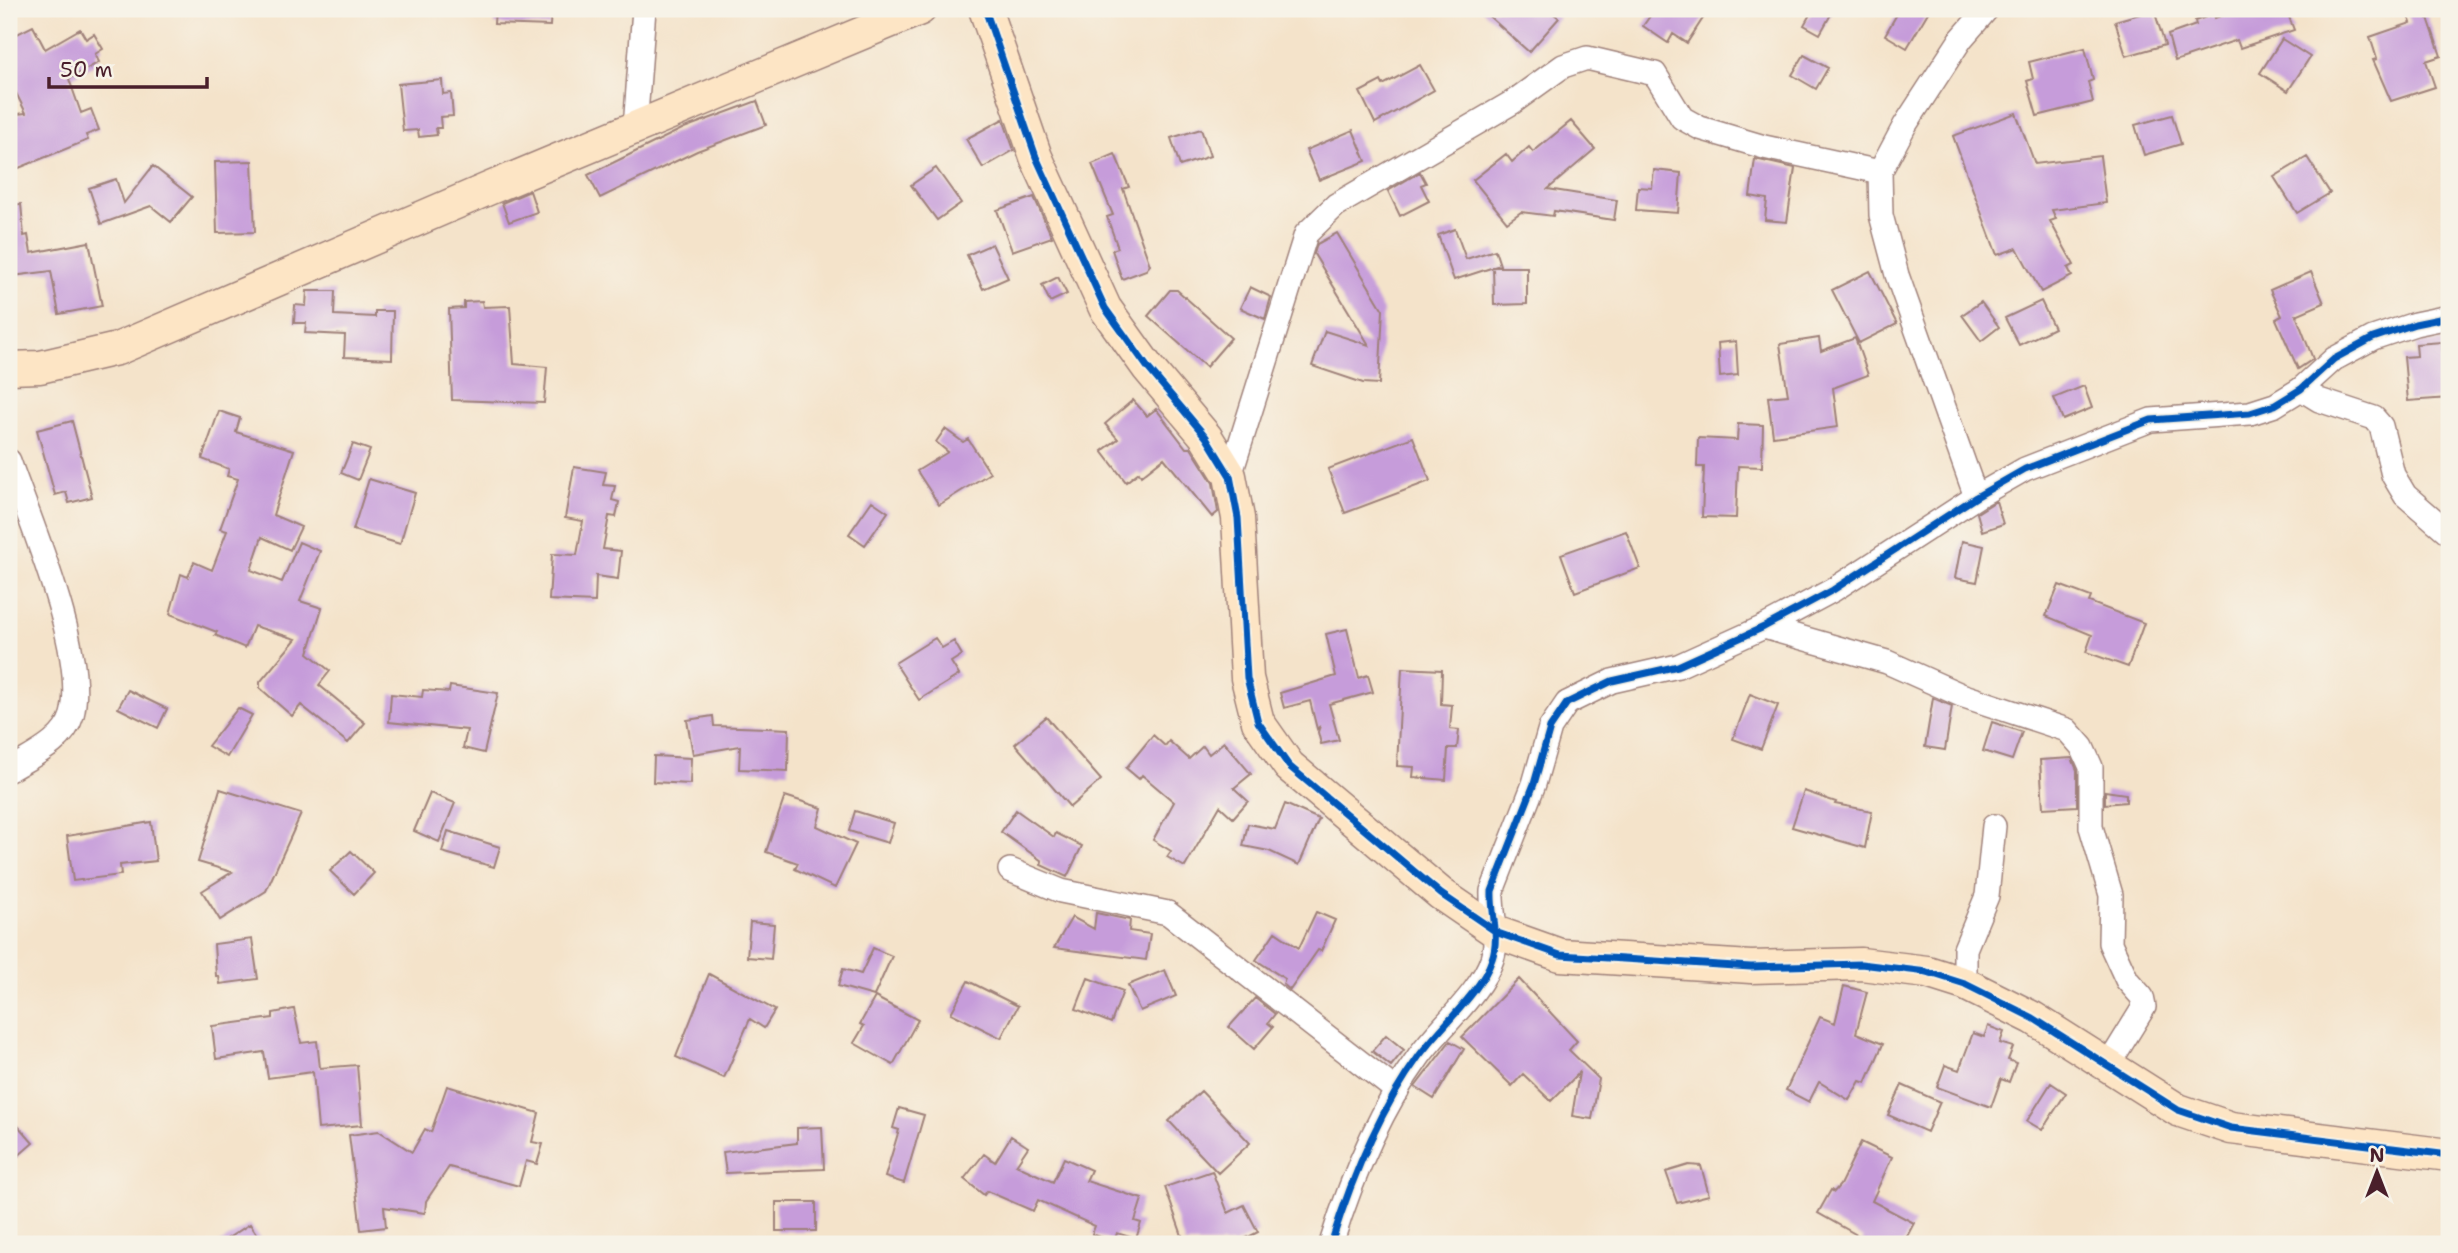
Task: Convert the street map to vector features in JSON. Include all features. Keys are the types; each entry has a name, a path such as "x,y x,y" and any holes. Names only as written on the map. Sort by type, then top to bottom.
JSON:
{"street":[{"path":"635,128 644,9"},
{"path":"9,369 40,367 117,349 920,9"},
{"path":"985,9 1035,157 1105,308 1148,368 1206,437 1230,476 1238,518 1247,678 1258,722 1289,766 1441,894 1497,933 1560,955 1751,967 1861,964 1927,972 1965,984 2034,1018 2178,1110 2231,1128 2449,1155"},
{"path":"1976,497 1897,275 1881,215 1880,172 1905,125 1961,39 1987,9"},
{"path":"1230,476 1307,234 1336,205 1513,102 1563,66 1587,58 1655,74 1682,118 1700,128 1764,147 1880,172"},
{"path":"1331,1244 1380,1121 1397,1091 1448,1019 1481,984 1492,959 1497,933 1492,910 1492,891 1534,784 1550,728 1567,702 1612,681 1678,666 1764,627 1833,590 1976,497 2025,469 2151,420 2250,413 2275,405 2301,389 2334,359 2373,338 2415,324 2449,317"},
{"path":"2301,389 2319,400 2374,418 2382,426 2393,475 2405,495 2449,533"},
{"path":"9,461 54,587 66,628 75,684 72,716 57,740 9,770"},
{"path":"1764,627 1887,662 1961,695 2067,730 2082,747 2091,767 2091,827 2111,895 2110,943 2127,980 2143,997 2144,1007 2107,1067"},
{"path":"1965,984 1965,949 1987,896 1994,827"},
{"path":"1010,870 1062,891 1168,913 1397,1091"}],"building":[{"path":"495,9 551,9 550,26 494,24"},
{"path":"1481,9 1548,9 1559,18 1529,52"},
{"path":"1655,9 1709,9 1687,43 1673,34 1668,43 1643,26"},
{"path":"1813,9 1834,9 1820,34 1804,25"},
{"path":"1900,9 1930,9 1907,48 1885,35"},
{"path":"2241,9 2286,9 2294,30 2240,48 2237,40 2175,61 2168,35 2196,25 2195,21 2214,14 2215,18"},
{"path":"2406,9 2425,9 2441,56 2426,61 2435,87 2391,101 2373,60 2377,59 2370,37 2411,23"},
{"path":"2154,10 2165,45 2126,56 2115,21"},
{"path":"33,26 45,49 80,29 86,39 94,34 103,49 95,54 99,62 69,79 81,113 91,109 99,130 86,135 88,140 9,172 9,115 26,113 9,79 9,38"},
{"path":"2282,39 2310,57 2288,91 2260,73"},
{"path":"2085,48 2093,80 2088,82 2093,102 2037,116 2027,81 2033,79 2029,62"},
{"path":"1804,55 1828,68 1816,89 1792,75"},
{"path":"1420,65 1434,90 1375,123 1360,92 1381,81 1383,85"},
{"path":"442,80 443,94 451,93 453,116 440,117 441,128 436,128 437,135 419,137 418,130 403,131 398,84"},
{"path":"757,101 766,125 697,151 600,198 588,175 684,128"},
{"path":"2016,113 2035,164 2100,156 2106,203 2052,210 2056,219 2050,221 2074,265 2068,268 2072,276 2041,292 2017,248 1997,255 1953,136"},
{"path":"2172,115 2181,144 2144,155 2135,125"},
{"path":"1003,119 1014,150 983,168 966,139"},
{"path":"1571,121 1595,149 1548,189 1617,200 1614,220 1554,211 1553,216 1521,212 1507,222 1473,180 1506,154 1512,162 1529,147 1533,152"},
{"path":"1201,129 1210,156 1180,166 1171,138"},
{"path":"1353,130 1366,161 1319,180 1306,150"},
{"path":"1115,154 1129,187 1123,189 1150,265 1146,270 1122,279 1112,250 1118,248 1107,217 1113,215 1092,164"},
{"path":"2307,157 2330,193 2297,213 2274,177"},
{"path":"1755,159 1795,168 1787,222 1765,220 1767,199 1750,196"},
{"path":"252,161 255,232 217,233 215,162"},
{"path":"153,166 192,197 171,222 151,206 101,224 89,188 116,179 124,203"},
{"path":"936,168 961,203 937,220 911,185"},
{"path":"1654,170 1681,173 1678,213 1636,210 1638,187 1652,188"},
{"path":"1420,172 1426,183 1421,185 1429,201 1400,216 1388,191"},
{"path":"530,191 537,212 509,222 502,203"},
{"path":"1034,197 1052,237 1012,251 997,210"},
{"path":"21,204 24,236 28,235 31,253 89,242 102,306 59,314 51,271 12,276 9,205"},
{"path":"1455,229 1466,259 1495,250 1500,265 1454,280 1438,235"},
{"path":"1337,233 1383,310 1379,384 1363,383 1312,366 1325,331 1369,345 1314,254 1317,244"},
{"path":"992,244 1008,278 983,289 967,255"},
{"path":"1493,267 1527,267 1527,304 1494,305"},
{"path":"1870,271 1897,324 1859,343 1832,290"},
{"path":"2311,272 2324,303 2296,315 2313,359 2298,369 2276,319 2282,316 2270,290"},
{"path":"1058,277 1067,294 1050,302 1042,285"},
{"path":"1250,287 1271,297 1265,319 1240,308"},
{"path":"1170,290 1177,290 1231,338 1206,367 1148,316"},
{"path":"307,291 335,291 334,315 375,317 375,311 393,311 392,359 344,357 345,335 305,333 306,323 294,323 295,305 306,306"},
{"path":"482,301 483,307 510,306 514,364 547,367 544,403 452,400 449,309 464,308 464,302"},
{"path":"2041,301 2054,328 2019,345 2005,318"},
{"path":"1981,302 1999,327 1981,341 1962,315"},
{"path":"1819,338 1821,351 1855,338 1868,375 1833,388 1838,427 1773,436 1768,397 1788,395 1780,344"},
{"path":"1736,341 1738,375 1720,377 1718,343"},
{"path":"2442,342 2443,354 2449,353 2449,398 2408,401 2404,357 2417,356 2416,344"},
{"path":"2084,386 2092,408 2063,420 2054,398"},
{"path":"1133,400 1147,416 1156,409 1186,448 1191,448 1213,483 1218,512 1212,517 1164,458 1141,476 1139,472 1126,482 1102,451 1118,439 1105,424"},
{"path":"219,411 240,418 236,432 294,450 273,515 301,527 290,550 262,537 251,570 282,582 299,542 320,551 300,601 322,608 308,653 330,671 319,685 365,723 348,743 301,705 292,716 260,688 260,682 296,639 254,626 245,648 215,635 217,632 170,614 181,574 188,577 194,562 212,570 227,531 220,529 238,479 227,476 229,469 202,459"},
{"path":"72,421 92,497 69,503 66,492 55,495 37,430"},
{"path":"1738,424 1763,425 1762,467 1738,466 1736,518 1702,517 1704,467 1697,467 1698,438 1737,440"},
{"path":"945,429 963,442 968,439 990,473 939,505 917,471 948,452 936,442"},
{"path":"1413,437 1430,481 1345,513 1328,469"},
{"path":"353,444 370,450 358,480 341,473"},
{"path":"574,467 606,472 603,485 615,486 612,500 619,502 616,517 609,516 603,549 621,551 618,579 596,576 595,602 549,600 552,554 577,555 583,521 565,518"},
{"path":"369,479 415,493 400,544 353,530"},
{"path":"872,501 888,512 865,545 849,534"},
{"path":"1996,501 2003,524 1982,531 1977,513"},
{"path":"1626,531 1640,568 1575,592 1561,554"},
{"path":"1962,541 1984,546 1977,582 1955,578"},
{"path":"2059,585 2091,597 2089,602 2144,623 2128,667 2086,652 2092,635 2046,616"},
{"path":"1347,629 1359,678 1368,675 1373,692 1329,704 1339,740 1321,744 1318,732 1320,726 1317,729 1310,701 1284,708 1280,693 1336,676 1326,634"},
{"path":"935,638 942,648 954,641 962,655 951,662 959,675 919,700 895,663"},
{"path":"1402,668 1442,670 1441,704 1452,705 1450,729 1459,730 1457,748 1448,748 1446,780 1413,777 1414,767 1397,766"},
{"path":"450,686 498,693 484,753 463,748 467,730 389,722 391,694 422,697 423,690 449,692"},
{"path":"128,690 167,709 158,728 118,708"},
{"path":"1750,694 1778,705 1761,749 1733,739"},
{"path":"1933,698 1952,706 1945,750 1925,747"},
{"path":"238,708 252,715 227,757 208,746"},
{"path":"713,716 714,726 789,729 788,771 739,769 740,746 693,754 687,720"},
{"path":"1046,717 1101,780 1070,807 1015,744"},
{"path":"1992,722 2022,732 2012,760 1983,751"},
{"path":"1153,735 1165,746 1169,741 1189,759 1203,746 1209,754 1224,742 1251,774 1234,788 1248,801 1233,818 1220,806 1185,867 1167,857 1171,851 1153,840 1174,802 1142,775 1139,779 1126,768"},
{"path":"654,756 691,758 690,784 653,782"},
{"path":"2072,758 2077,770 2077,806 2043,808 2040,760"},
{"path":"220,789 301,814 266,891 220,920 202,891 232,872 198,862"},
{"path":"1804,791 1836,802 1835,804 1872,811 1865,848 1792,827"},
{"path":"2105,791 2126,794 2126,802 2105,804"},
{"path":"430,793 455,803 439,842 414,831"},
{"path":"785,796 822,808 817,826 856,844 835,888 795,869 798,863 766,852"},
{"path":"1285,804 1319,819 1299,865 1269,851 1243,846 1248,824 1275,829"},
{"path":"1016,810 1054,837 1056,833 1082,846 1067,877 1041,865 1042,861 1001,832"},
{"path":"855,811 894,823 888,843 849,831"},
{"path":"151,822 156,861 120,865 121,875 73,881 67,836"},
{"path":"448,831 500,847 494,867 442,852"},
{"path":"351,851 374,873 354,894 330,871"},
{"path":"1316,912 1335,920 1321,951 1318,950 1290,990 1283,984 1285,979 1256,960 1275,932 1299,948"},
{"path":"1096,913 1130,920 1129,931 1150,934 1146,960 1054,948 1072,917 1094,929"},
{"path":"750,922 774,924 771,959 747,957"},
{"path":"252,939 258,979 220,984 219,976 216,976 214,944"},
{"path":"873,948 892,956 874,996 838,986 843,969 861,974"},
{"path":"1165,970 1176,996 1140,1011 1128,985"},
{"path":"709,974 775,1010 764,1028 750,1019 724,1078 676,1057"},
{"path":"1088,978 1123,991 1111,1023 1076,1009"},
{"path":"1519,979 1577,1041 1569,1050 1599,1079 1592,1119 1572,1116 1579,1073 1551,1101 1523,1074 1512,1086 1462,1037"},
{"path":"968,981 1018,1006 1001,1038 951,1013"},
{"path":"1844,986 1867,992 1856,1033 1883,1044 1866,1083 1860,1081 1849,1100 1819,1082 1809,1102 1786,1090 1820,1017 1835,1023"},
{"path":"875,997 918,1020 893,1065 854,1043 864,1026 860,1024"},
{"path":"1255,998 1275,1014 1268,1023 1273,1027 1254,1049 1229,1027"},
{"path":"294,1009 301,1043 317,1041 320,1068 357,1065 362,1125 318,1129 313,1072 268,1078 264,1052 216,1059 212,1026 273,1018 273,1013"},
{"path":"1988,1026 2004,1032 2000,1043 2013,1047 2008,1060 2016,1063 2009,1082 2001,1079 1991,1107 1937,1087 1945,1065 1959,1070 1973,1033 1984,1037"},
{"path":"1386,1035 1404,1050 1391,1066 1372,1051"},
{"path":"1450,1041 1464,1049 1434,1099 1415,1087"},
{"path":"2051,1083 2066,1093 2042,1130 2027,1121"},
{"path":"1902,1085 1940,1102 1927,1132 1888,1115"},
{"path":"447,1086 539,1113 532,1142 543,1144 537,1164 526,1161 519,1186 449,1167 426,1201 425,1213 384,1207 386,1227 361,1230 349,1135 379,1131 412,1152 425,1129 431,1132"},
{"path":"1201,1091 1250,1143 1218,1173 1169,1121"},
{"path":"899,1108 924,1115 904,1183 885,1177 899,1130 893,1128"},
{"path":"18,1126 33,1143 9,1164 9,1134"},
{"path":"822,1127 824,1169 726,1173 723,1152 797,1143 797,1128"},
{"path":"1011,1136 1028,1147 1016,1165 1053,1182 1064,1158 1091,1170 1086,1181 1142,1199 1135,1221 1141,1223 1136,1239 1117,1233 1114,1242 1092,1234 1095,1226 1038,1200 1033,1211 987,1191 984,1195 964,1179 984,1154 995,1162"},
{"path":"1861,1142 1892,1157 1872,1201 1914,1223 1903,1244 1861,1244 1864,1239 1818,1213 1831,1190 1834,1192 1840,1185"},
{"path":"1689,1165 1701,1166 1709,1195 1677,1203 1666,1172"},
{"path":"1212,1171 1228,1213 1244,1205 1258,1232 1235,1244 1185,1244 1165,1187"},
{"path":"776,1202 816,1202 816,1231 776,1231"},
{"path":"250,1224 263,1244 219,1244"}],"cycle path":[{"path":"985,9 1036,157 1105,308 1148,368 1206,437 1230,476 1238,518 1247,678 1258,722 1289,766 1441,894 1498,933 1560,955 1751,967 1861,964 1927,972 1965,984 2033,1018 2178,1110 2231,1128 2449,1155"},
{"path":"1331,1244 1357,1171 1391,1100 1419,1056 1470,996 1487,971 1495,942 1492,891 1534,784 1550,728 1567,703 1612,681 1678,666 1764,627 1833,590 1976,497 2025,469 2151,420 2250,413 2275,405 2301,389 2334,359 2373,338 2415,324 2449,317"}]}
